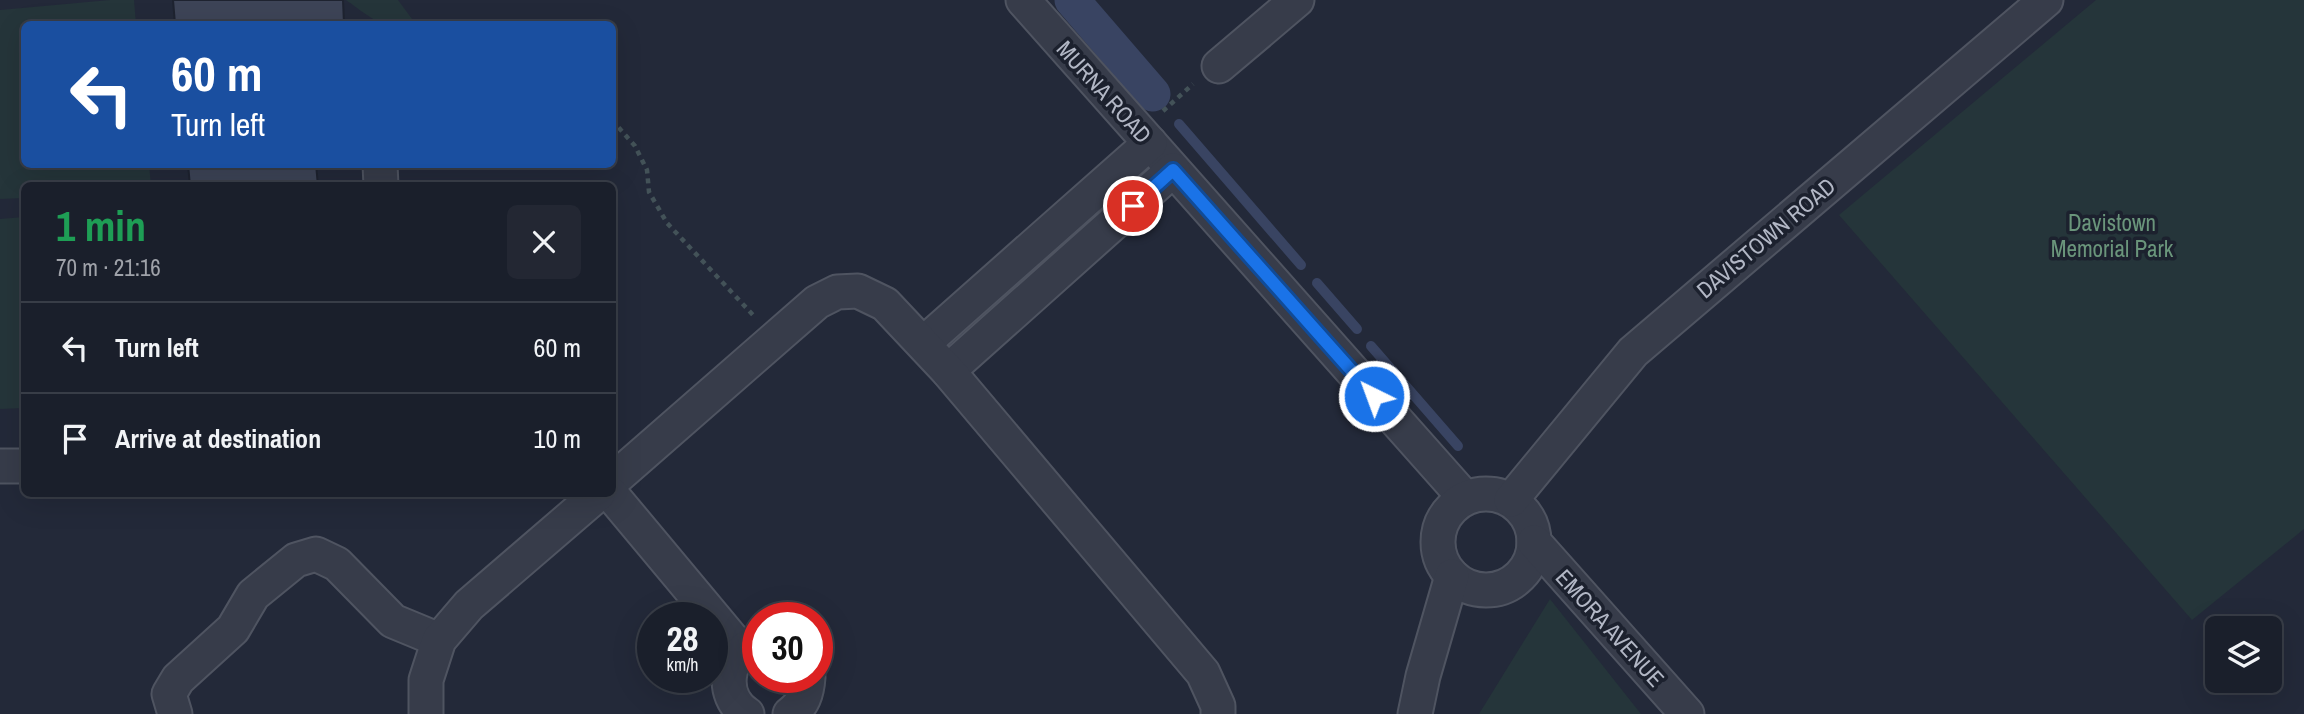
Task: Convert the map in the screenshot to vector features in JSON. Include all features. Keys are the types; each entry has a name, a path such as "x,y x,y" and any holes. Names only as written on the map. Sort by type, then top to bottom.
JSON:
{"street":[{"name":"MURNA ROAD","path":"1023,0 1465,498"},
{"path":"1219,65 1297,0"},
{"name":"DAVISTOWN ROAD","path":"1511,500 1633,352 2046,0"},
{"path":"924,343 1145,137"},
{"path":"948,371 1173,170"},
{"path":"616,478 817,302 837,292 858,292 885,304 948,371 1203,673 1219,706 1218,714"},
{"path":"0,466 21,467"},
{"path":"1479,494 1496,495 1511,500 1523,511 1531,525 1534,542 1532,558 1524,572 1512,582 1481,590 1452,576 1444,564 1439,549 1439,534 1447,514 1465,498 1479,494"},
{"path":"424,714 426,680 439,640 469,605 595,497"},
{"path":"614,497 742,638"},
{"name":"EMORA AVENUE","path":"1534,542 1687,714"},
{"path":"175,714 169,694 178,679 233,629 253,595 296,560 316,554 337,564 393,621 439,640"},
{"path":"1415,714 1423,676 1452,576"},
{"path":"742,654 733,662 729,674 729,689 734,701 747,714"},
{"path":"790,714 802,703 806,693"}],"path":[{"path":"1145,137 1205,74 1219,65"},
{"path":"616,125 635,146 647,170 649,192 667,223 775,339"}],"green space":[{"path":"134,0 136,21 21,21 21,168 149,168 151,182 21,182 21,198 0,199 0,10"},
{"path":"346,0 398,0 412,19 378,21"},
{"name":"Davistown Memorial Park","path":"2096,0 2304,0 2304,529 2192,620 1839,215"},
{"path":"21,217 21,408 0,409 0,219"},
{"path":"1550,599 1641,714 1479,714"}],"building":[{"path":"173,0 343,0 344,21 175,21"},
{"path":"188,168 316,168 318,182 190,182"}],"waterway":[{"path":"1072,0 1153,94"},
{"path":"1179,124 1301,265"},
{"path":"1317,283 1357,329"},
{"path":"1371,346 1458,446"}],"route":[{"path":"1133,206 1173,170 1374,396"}]}
